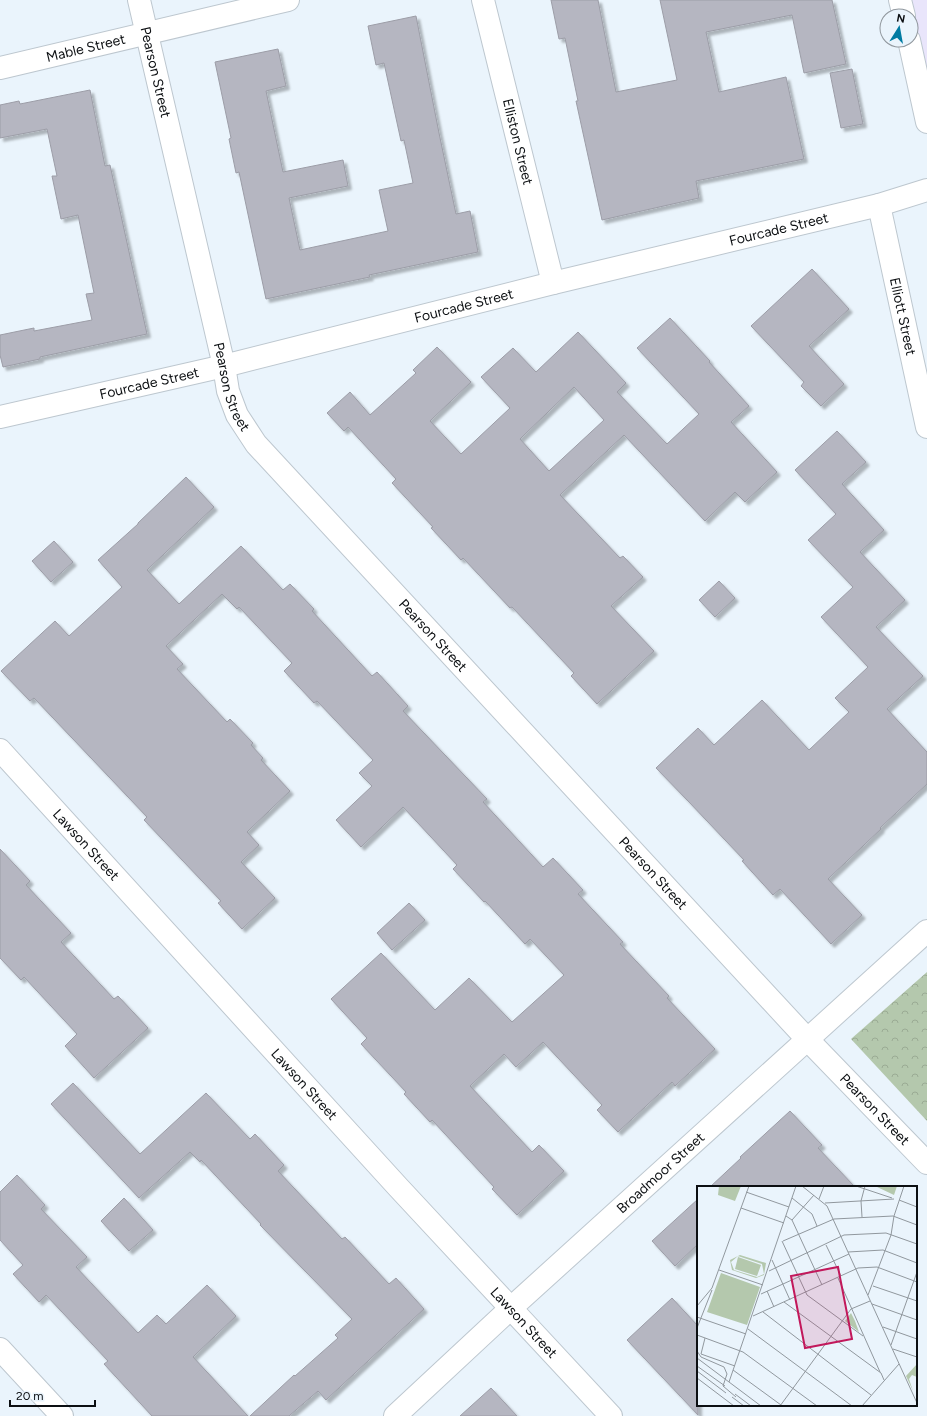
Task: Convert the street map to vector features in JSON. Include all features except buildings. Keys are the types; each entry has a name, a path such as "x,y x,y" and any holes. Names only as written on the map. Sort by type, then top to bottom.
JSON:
{"street":[{"name":"Pearson Street","path":"139,0 224,366 228,390 237,415 256,444 807,1038 927,1163"},
{"name":"Mable Street","path":"0,68 288,0"},
{"name":"Elliston Street","path":"483,0 553,283"},
{"path":"911,48 927,122"},
{"name":"Fourcade Street","path":"0,417 224,366 553,283 878,205 927,190"},
{"name":"Elliott Street","path":"878,205 927,427"},
{"name":"Lawson Street","path":"0,750 398,1187 611,1416"},
{"name":"Broadmoor Street","path":"395,1416 807,1038 927,931"},
{"path":"0,1349 62,1416"}],"shaded area":[{"path":"910,0 927,0 927,74 919,39 919,8 912,8"}],"green space":[{"path":"927,972 927,1121 851,1039"}]}
